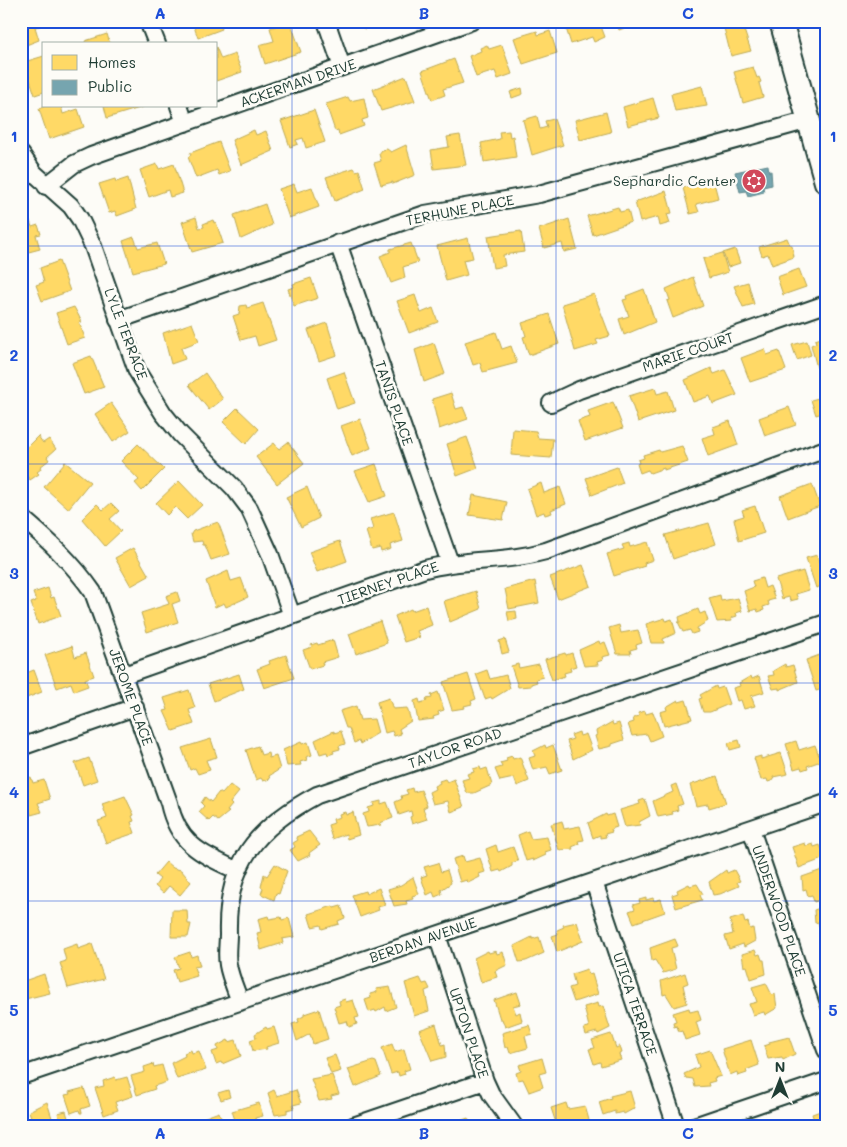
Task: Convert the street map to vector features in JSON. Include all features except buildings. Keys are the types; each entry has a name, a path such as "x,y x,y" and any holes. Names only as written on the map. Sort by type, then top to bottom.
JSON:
{"main road":[{"path":"782,21 826,182"}],"street":[{"path":"148,21 155,42"},
{"path":"326,21 342,67"},
{"name":"ACKERMAN DRIVE","path":"46,186 74,164 91,156 472,21"},
{"path":"180,108 185,122"},
{"name":"TERHUNE PLACE","path":"118,320 425,214 539,194 809,120"},
{"name":"LYLE TERRACE","path":"21,154 46,186 70,206 87,231 138,371 163,413 180,434 234,488 249,508 270,554 292,616"},
{"name":"TANIS PLACE","path":"338,243 450,562"},
{"name":"MARIE COURT","path":"551,403 579,390 826,304"},
{"name":"TIERNEY PLACE","path":"124,675 426,569 450,562 498,561 522,558 546,551 826,448"},
{"name":"JEROME PLACE","path":"21,518 57,548 76,568 93,592 169,803 172,820 181,834 202,854 238,871"},
{"name":"TAYLOR ROAD","path":"240,1002 228,965 228,916 231,893 238,871 255,842 269,826 289,810 317,794 826,623"},
{"path":"21,747 135,707"},
{"name":"BERDAN AVENUE","path":"21,1076 826,803"},
{"name":"UNDERWOOD PLACE","path":"751,829 826,1050"},
{"name":"UTICA TERRACE","path":"594,882 676,1126"},
{"name":"UPTON PLACE","path":"437,935 485,1081 491,1094 514,1126"},
{"path":"353,1126 485,1081"},
{"path":"694,1126 826,1081"}],"place":[{"name":"Sephardic Center","path":"754,181"}]}
